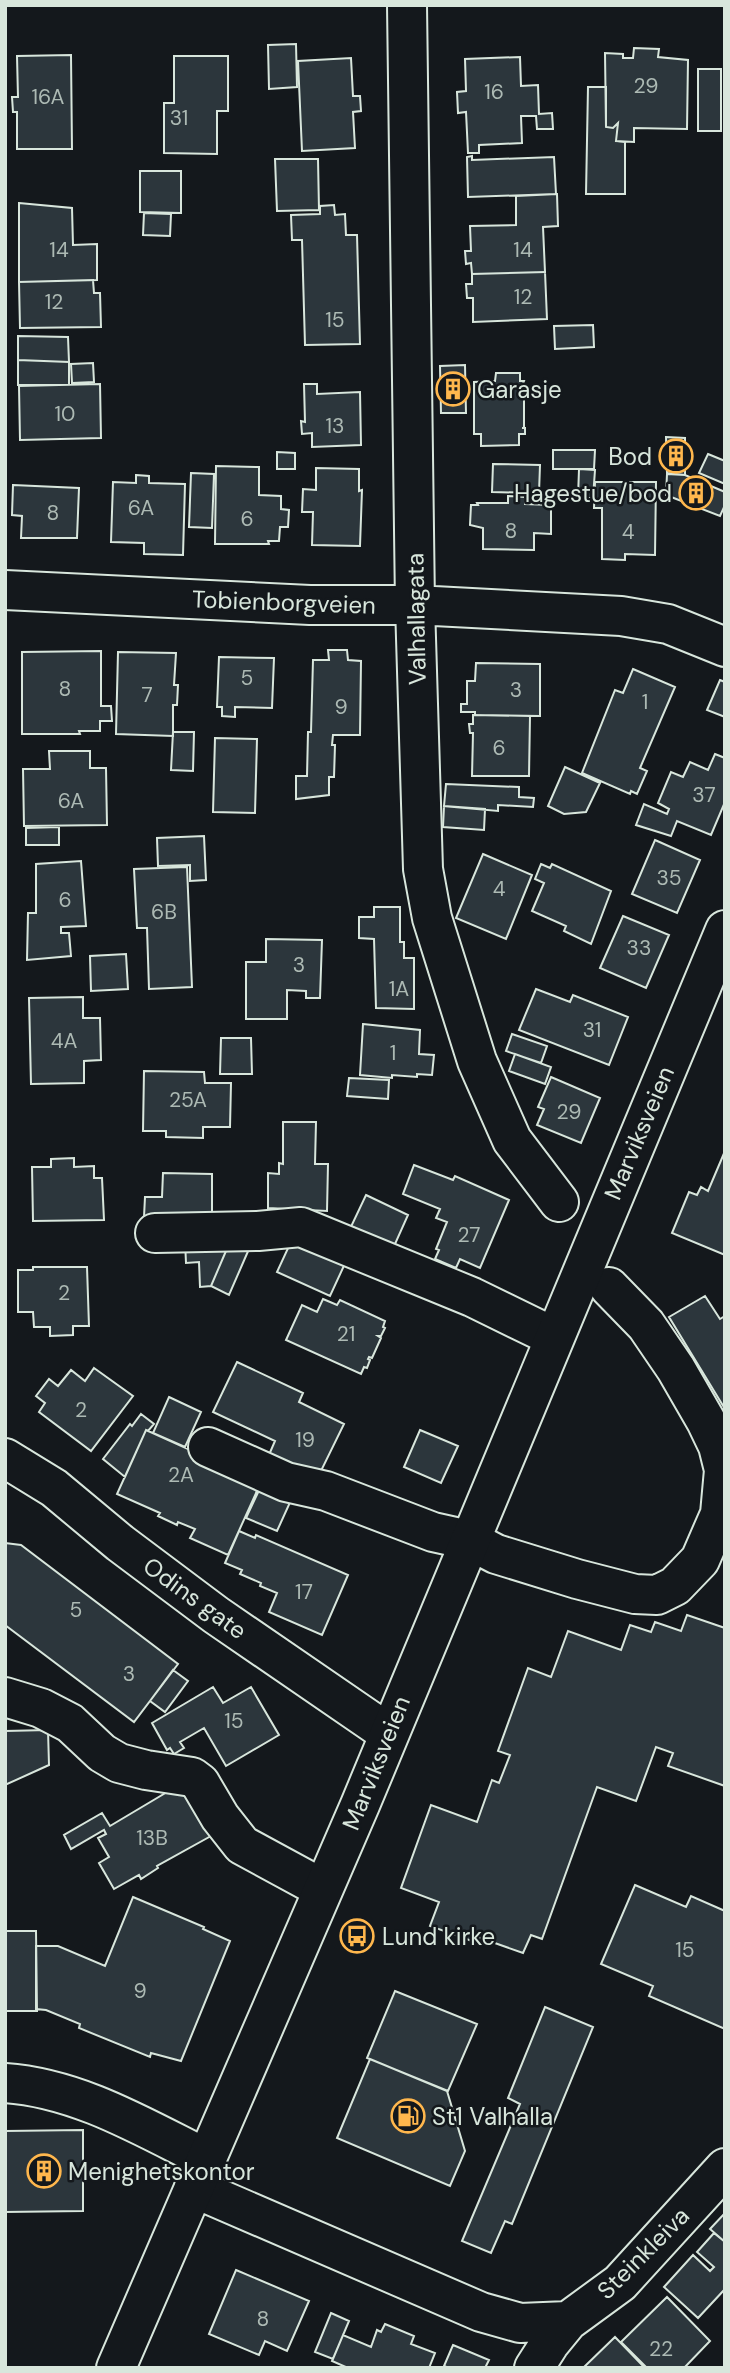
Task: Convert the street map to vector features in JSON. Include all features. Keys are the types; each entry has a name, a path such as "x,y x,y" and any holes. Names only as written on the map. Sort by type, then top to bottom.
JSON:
{"street":[{"name":"Valhallagata","path":"407,5 415,605 423,869 432,918 477,1061 512,1140 559,1202"},
{"name":"Tobienborgveien","path":"5,590 310,605 415,605 621,616 668,624 725,647"},
{"name":"Marviksveien","path":"116,2368 323,1889 725,930"},
{"path":"155,1233 258,1231 301,1227 472,1297 554,1337"},
{"path":"208,1447 286,1482 326,1491 433,1532 469,1540 496,1554 565,1576 646,1595 657,1595 675,1586 700,1560 720,1514 724,1470 718,1446 676,1369 646,1325 609,1287"},
{"name":"Odins gate","path":"5,1458 54,1488 120,1544 216,1615 388,1733"},
{"path":"5,1697 41,1708 70,1723 102,1753 119,1763 192,1777 200,1783 220,1817 242,1845 323,1889"},
{"path":"5,2083 81,2099 153,2130 201,2174 481,2312 520,2323 568,2321"},
{"name":"Steinkleiva","path":"534,2368 568,2321 620,2283 725,2168"}],"building":[{"path":"296,44 297,87 269,89 268,45"},
{"path":"634,48 659,49 658,57 688,60 687,129 634,128 634,142 616,141 618,123 613,128 606,127 605,53 623,54 623,58 633,58"},
{"path":"71,55 72,149 17,149 17,112 13,112 12,97 18,97 17,56"},
{"path":"174,56 228,56 228,111 217,111 217,154 164,153 164,103 174,103"},
{"path":"520,57 521,86 538,85 539,114 552,113 553,129 537,129 536,116 521,116 522,143 479,145 479,153 468,153 466,112 458,113 457,92 466,91 465,59"},
{"path":"351,58 353,96 360,96 361,111 353,112 355,148 302,151 298,61"},
{"path":"698,69 721,69 721,131 698,131"},
{"path":"588,87 606,87 606,127 613,128 618,123 616,141 625,142 625,194 586,194"},
{"path":"472,156 472,160 554,157 556,194 468,197 467,157"},
{"path":"275,159 318,159 319,210 277,211"},
{"path":"140,171 181,171 181,213 140,212"},
{"path":"557,194 558,226 543,227 545,272 472,274 471,263 466,264 465,251 471,251 470,226 516,225 516,196"},
{"path":"19,203 72,208 73,245 97,244 97,280 19,282"},
{"path":"334,205 335,215 345,214 346,235 357,235 360,344 305,345 302,240 292,240 291,215 320,214 320,206"},
{"path":"144,213 171,214 170,236 143,235"},
{"path":"545,272 547,319 473,322 473,298 467,298 466,284 472,284 472,274"},
{"path":"93,280 94,293 100,293 101,327 20,328 19,282"},
{"path":"593,325 594,347 555,349 554,326"},
{"path":"18,336 68,337 69,362 18,360"},
{"path":"18,360 69,362 69,385 18,385"},
{"path":"93,363 94,382 72,383 71,364"},
{"name":"Garasje","path":"465,365 466,413 441,413 440,366"},
{"path":"496,373 520,373 520,381 524,381 522,387 525,434 519,434 519,445 481,446 481,434 474,434 474,382 495,381"},
{"path":"100,384 101,438 20,440 19,386"},
{"path":"304,384 317,384 317,394 360,392 361,445 312,447 312,433 302,434 301,421 305,422"},
{"name":"Bod","path":"666,437 685,438 685,475 667,473"},
{"path":"553,450 595,450 594,469 553,469"},
{"path":"277,452 295,453 295,469 277,469"},
{"path":"708,454 725,461 725,484 699,473"},
{"path":"493,464 540,465 539,493 492,492"},
{"path":"216,466 259,467 259,495 281,496 281,509 289,510 288,527 280,527 279,541 268,541 269,544 215,544"},
{"path":"316,468 359,469 359,491 362,490 360,546 312,545 313,512 302,512 303,489 316,490"},
{"name":"Bod","path":"579,469 595,470 593,498 578,498"},
{"path":"191,473 214,474 212,528 189,527"},
{"name":"Hagestue/bod","path":"667,474 685,475 725,492 725,505 720,516 666,495"},
{"path":"136,475 149,476 149,483 185,484 183,555 144,554 144,543 111,542 113,482 136,483"},
{"path":"595,482 656,482 655,555 625,554 625,560 602,559 602,508 594,508"},
{"path":"13,485 79,488 77,538 21,538 22,516 12,515"},
{"path":"508,496 525,497 525,504 551,505 551,534 534,533 534,550 483,549 483,528 470,525 471,505 508,503"},
{"path":"328,650 347,650 348,660 361,661 360,735 333,735 334,777 329,777 329,795 296,799 296,776 307,776 313,660 329,660"},
{"path":"101,651 101,706 111,706 112,721 100,721 100,731 79,731 80,734 22,734 22,652"},
{"path":"118,652 176,653 174,685 178,685 177,705 173,705 173,736 116,734"},
{"path":"219,657 274,658 272,708 235,707 235,717 222,716 222,707 217,707"},
{"path":"476,663 540,664 540,716 475,715 475,712 461,712 461,704 467,704 467,681 475,681"},
{"path":"633,669 675,687 640,768 647,771 637,794 631,791 630,794 582,773 615,690 623,693"},
{"path":"720,680 725,682 725,717 707,710"},
{"path":"473,715 530,716 529,776 472,776 473,733 470,733 469,724 473,724"},
{"path":"173,732 194,732 193,771 171,770"},
{"path":"215,738 257,739 255,813 213,812"},
{"path":"49,751 90,751 90,768 106,768 107,825 24,826 23,769 50,769"},
{"path":"715,754 725,758 725,802 711,835 677,821 671,836 636,825 644,804 667,814 669,809 658,803 671,772 683,777 690,762 708,770"},
{"path":"565,767 600,783 586,812 564,814 548,806"},
{"path":"446,784 519,787 519,797 534,798 533,807 498,805 498,811 444,806"},
{"path":"444,806 485,809 484,830 443,827"},
{"path":"59,827 59,845 26,845 26,828"},
{"path":"204,836 206,880 190,881 190,865 158,866 157,838"},
{"path":"655,840 700,860 677,913 632,894"},
{"path":"483,854 532,875 506,939 456,918"},
{"path":"81,861 86,926 61,927 61,933 69,933 71,956 27,960 28,913 36,913 36,864"},
{"path":"541,864 550,868 552,864 611,891 591,944 564,931 566,926 532,911 544,883 535,879"},
{"path":"187,867 192,987 149,989 147,928 137,928 134,869"},
{"path":"374,907 400,907 400,942 404,942 404,958 414,958 414,1009 376,1008 374,939 359,938 359,917 374,917"},
{"path":"623,916 669,935 646,988 600,968"},
{"path":"266,939 322,940 320,998 306,998 306,991 287,990 287,1019 246,1019 246,962 266,962"},
{"path":"126,954 128,989 91,991 90,956"},
{"path":"536,989 570,1002 573,995 628,1017 609,1065 519,1030"},
{"path":"83,997 83,1018 100,1018 101,1060 84,1061 84,1083 31,1084 29,998"},
{"path":"363,1024 420,1030 419,1054 434,1055 432,1075 392,1075 392,1078 360,1075"},
{"path":"512,1034 547,1046 541,1063 506,1051"},
{"path":"221,1038 251,1038 252,1074 220,1074"},
{"path":"515,1054 551,1067 545,1084 509,1071"},
{"path":"144,1071 204,1072 205,1083 231,1083 230,1127 203,1127 203,1138 166,1137 166,1131 143,1131"},
{"path":"551,1077 600,1098 581,1143 537,1125 544,1109 538,1107"},
{"path":"349,1078 389,1080 388,1099 347,1096"},
{"path":"283,1122 316,1122 315,1164 328,1164 327,1211 268,1208 268,1173 279,1174 279,1163 283,1164"},
{"path":"725,1151 725,1255 672,1233 689,1192 697,1195 701,1187 708,1191"},
{"path":"74,1158 74,1167 94,1166 94,1178 102,1178 104,1220 33,1221 32,1167 51,1167 51,1159"},
{"path":"414,1165 453,1180 455,1176 509,1200 480,1268 460,1259 456,1268 435,1259 439,1250 436,1249 447,1222 436,1218 440,1209 403,1194"},
{"path":"163,1173 212,1174 212,1220 144,1217 145,1197 162,1197"},
{"path":"366,1195 408,1215 391,1253 348,1233"},
{"path":"295,1233 348,1257 330,1296 277,1272"},
{"path":"185,1241 226,1251 211,1286 200,1287 199,1262 186,1263"},
{"path":"249,1249 229,1295 211,1286 226,1251"},
{"path":"33,1267 87,1267 89,1326 73,1326 73,1335 50,1336 50,1327 34,1327 33,1312 18,1312 18,1270 33,1270"},
{"path":"705,1296 720,1319 725,1316 725,1409 669,1317"},
{"path":"323,1299 337,1305 340,1300 385,1321 385,1328 381,1336 378,1336 381,1338 372,1358 369,1357 367,1368 364,1367 361,1374 286,1340 302,1305 317,1312"},
{"path":"237,1362 303,1393 299,1402 344,1424 319,1475 294,1464 289,1475 265,1464 275,1441 213,1412"},
{"path":"94,1368 133,1396 91,1451 39,1412 45,1403 36,1396 49,1379 58,1386 71,1370 85,1381"},
{"path":"169,1397 201,1412 185,1447 153,1433"},
{"path":"141,1414 154,1424 146,1430 125,1477 103,1459"},
{"path":"146,1430 261,1482 228,1555 190,1538 195,1529 178,1522 177,1525 158,1516 160,1513 117,1494"},
{"path":"420,1430 458,1446 441,1483 404,1467"},
{"path":"262,1484 292,1498 277,1531 246,1518"},
{"path":"239,1531 255,1538 256,1535 348,1575 322,1635 269,1612 277,1593 240,1574 242,1570 225,1563"},
{"path":"5,1543 21,1545 178,1664 134,1722 5,1625"},
{"path":"687,1615 725,1628 725,1786 668,1766 673,1753 656,1747 636,1801 597,1787 542,1939 531,1935 523,1953 475,1936 472,1941 430,1926 439,1902 401,1888 431,1805 477,1822 492,1780 499,1783 510,1755 498,1751 528,1668 551,1677 568,1631 621,1650 630,1625 651,1632 655,1622 681,1631"},
{"path":"173,1670 188,1681 165,1712 150,1701"},
{"path":"213,1687 223,1703 251,1687 279,1735 226,1766 204,1728 180,1742 184,1748 174,1754 170,1748 167,1750 152,1723"},
{"path":"48,1730 49,1765 5,1785 5,1731"},
{"path":"189,1779 220,1831 157,1866 158,1868 141,1879 139,1875 114,1889 99,1863 109,1857 98,1838 106,1834 104,1830 71,1849 64,1835 102,1813 110,1826"},
{"path":"635,1885 686,1907 691,1896 725,1911 725,2029 649,1996 653,1986 601,1964"},
{"path":"133,1897 230,1941 181,2061 151,2053 150,2057 79,2028 80,2024 46,2010 36,2009 36,1946 58,1946 105,1966"},
{"path":"5,1931 36,1931 37,2011 5,2011"},
{"path":"395,1991 477,2024 448,2091 367,2058"},
{"path":"545,2007 593,2027 512,2224 505,2221 491,2253 462,2241 520,2104 508,2098"},
{"path":"370,2059 447,2091 465,2151 450,2186 337,2138"},
{"name":"Menighetskontor","path":"83,2130 83,2211 5,2212 5,2131"},
{"path":"725,2213 725,2242 710,2229"},
{"path":"714,2233 725,2242 725,2289 698,2318 664,2287 693,2255 710,2271 714,2267 697,2252"},
{"path":"236,2270 309,2301 287,2351 265,2341 259,2355 209,2334"},
{"path":"667,2297 710,2341 684,2368 647,2368 621,2342"},
{"path":"331,2313 349,2321 333,2359 315,2352"},
{"path":"385,2324 414,2336 411,2344 435,2353 429,2368 348,2368 332,2361 343,2335 371,2347 377,2330 381,2332"},
{"path":"615,2337 645,2368 583,2368"},
{"path":"453,2345 489,2360 485,2368 444,2366"}],"place":[{"name":"Garasje","path":"453,389"},
{"name":"Bod","path":"676,456"},
{"name":"Hagestue/bod","path":"696,493"},
{"name":"Lund kirke","path":"357,1936"},
{"name":"St1 Valhalla","path":"408,2116"},
{"name":"Menighetskontor","path":"44,2171"}]}
